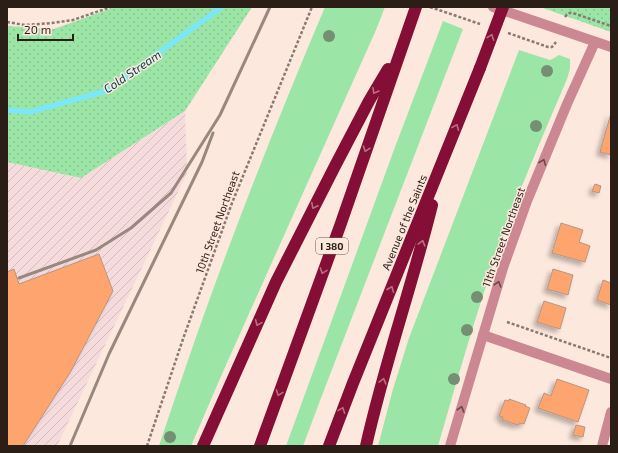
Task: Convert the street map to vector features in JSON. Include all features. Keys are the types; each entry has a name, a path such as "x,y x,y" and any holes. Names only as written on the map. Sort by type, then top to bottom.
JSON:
{"highway":[{"name":"I 380","path":"260,446 340,226 416,7"},
{"name":"Avenue of the Saints","path":"329,446 503,7"},
{"path":"203,446 276,282 369,101 403,43"},
{"path":"366,446 385,373 423,241 442,163"}],"street":[{"path":"493,7 611,47"},
{"name":"11th Street Northeast","path":"450,446 503,268 527,201 567,104 595,42"},
{"path":"483,335 611,379"},
{"path":"602,446 611,412"}],"path":[{"path":"7,22 25,25 52,23 73,20 112,7"},
{"name":"10th Street Northeast","path":"147,446 232,204 312,7"},
{"path":"566,16 571,12 611,26"},
{"path":"507,322 611,358"}],"shaded area":[{"path":"185,111 187,173 57,446 7,446 7,162 81,178"}],"green space":[{"path":"115,7 252,7 185,111 81,178 7,162 7,26 54,29"},
{"path":"325,7 385,7 191,446 159,446 202,320 235,230 270,140"},
{"path":"540,7 611,7 611,32"},
{"path":"443,21 463,29 303,446 286,446 395,147"},
{"path":"519,50 550,60 559,55 570,59 570,69 512,212 487,284 438,446 378,446 393,389 409,338"}],"building":[{"path":"611,113 611,155 600,152"},
{"path":"595,184 601,186 599,193 592,191"},
{"path":"561,223 583,230 579,242 590,246 585,262 552,253"},
{"path":"99,254 113,291 71,371 23,446 7,446 7,272 14,269 19,284"},
{"path":"553,269 573,275 568,295 547,289"},
{"path":"603,280 611,283 611,305 597,300"},
{"path":"544,301 566,308 560,329 537,322"},
{"path":"557,379 589,390 578,422 538,408 544,393 551,396"},
{"path":"509,399 530,408 524,424 519,423 518,425 502,420 503,417 499,416 505,400 509,401"},
{"path":"576,425 585,427 583,437 573,435"}],"waterway":[{"name":"Cold Stream","path":"7,110 30,112 106,91 222,7"}],"railway":[{"path":"19,278 96,250 131,228 171,193 220,115 270,7"},
{"path":"70,446 109,354 202,162 213,133"}]}
